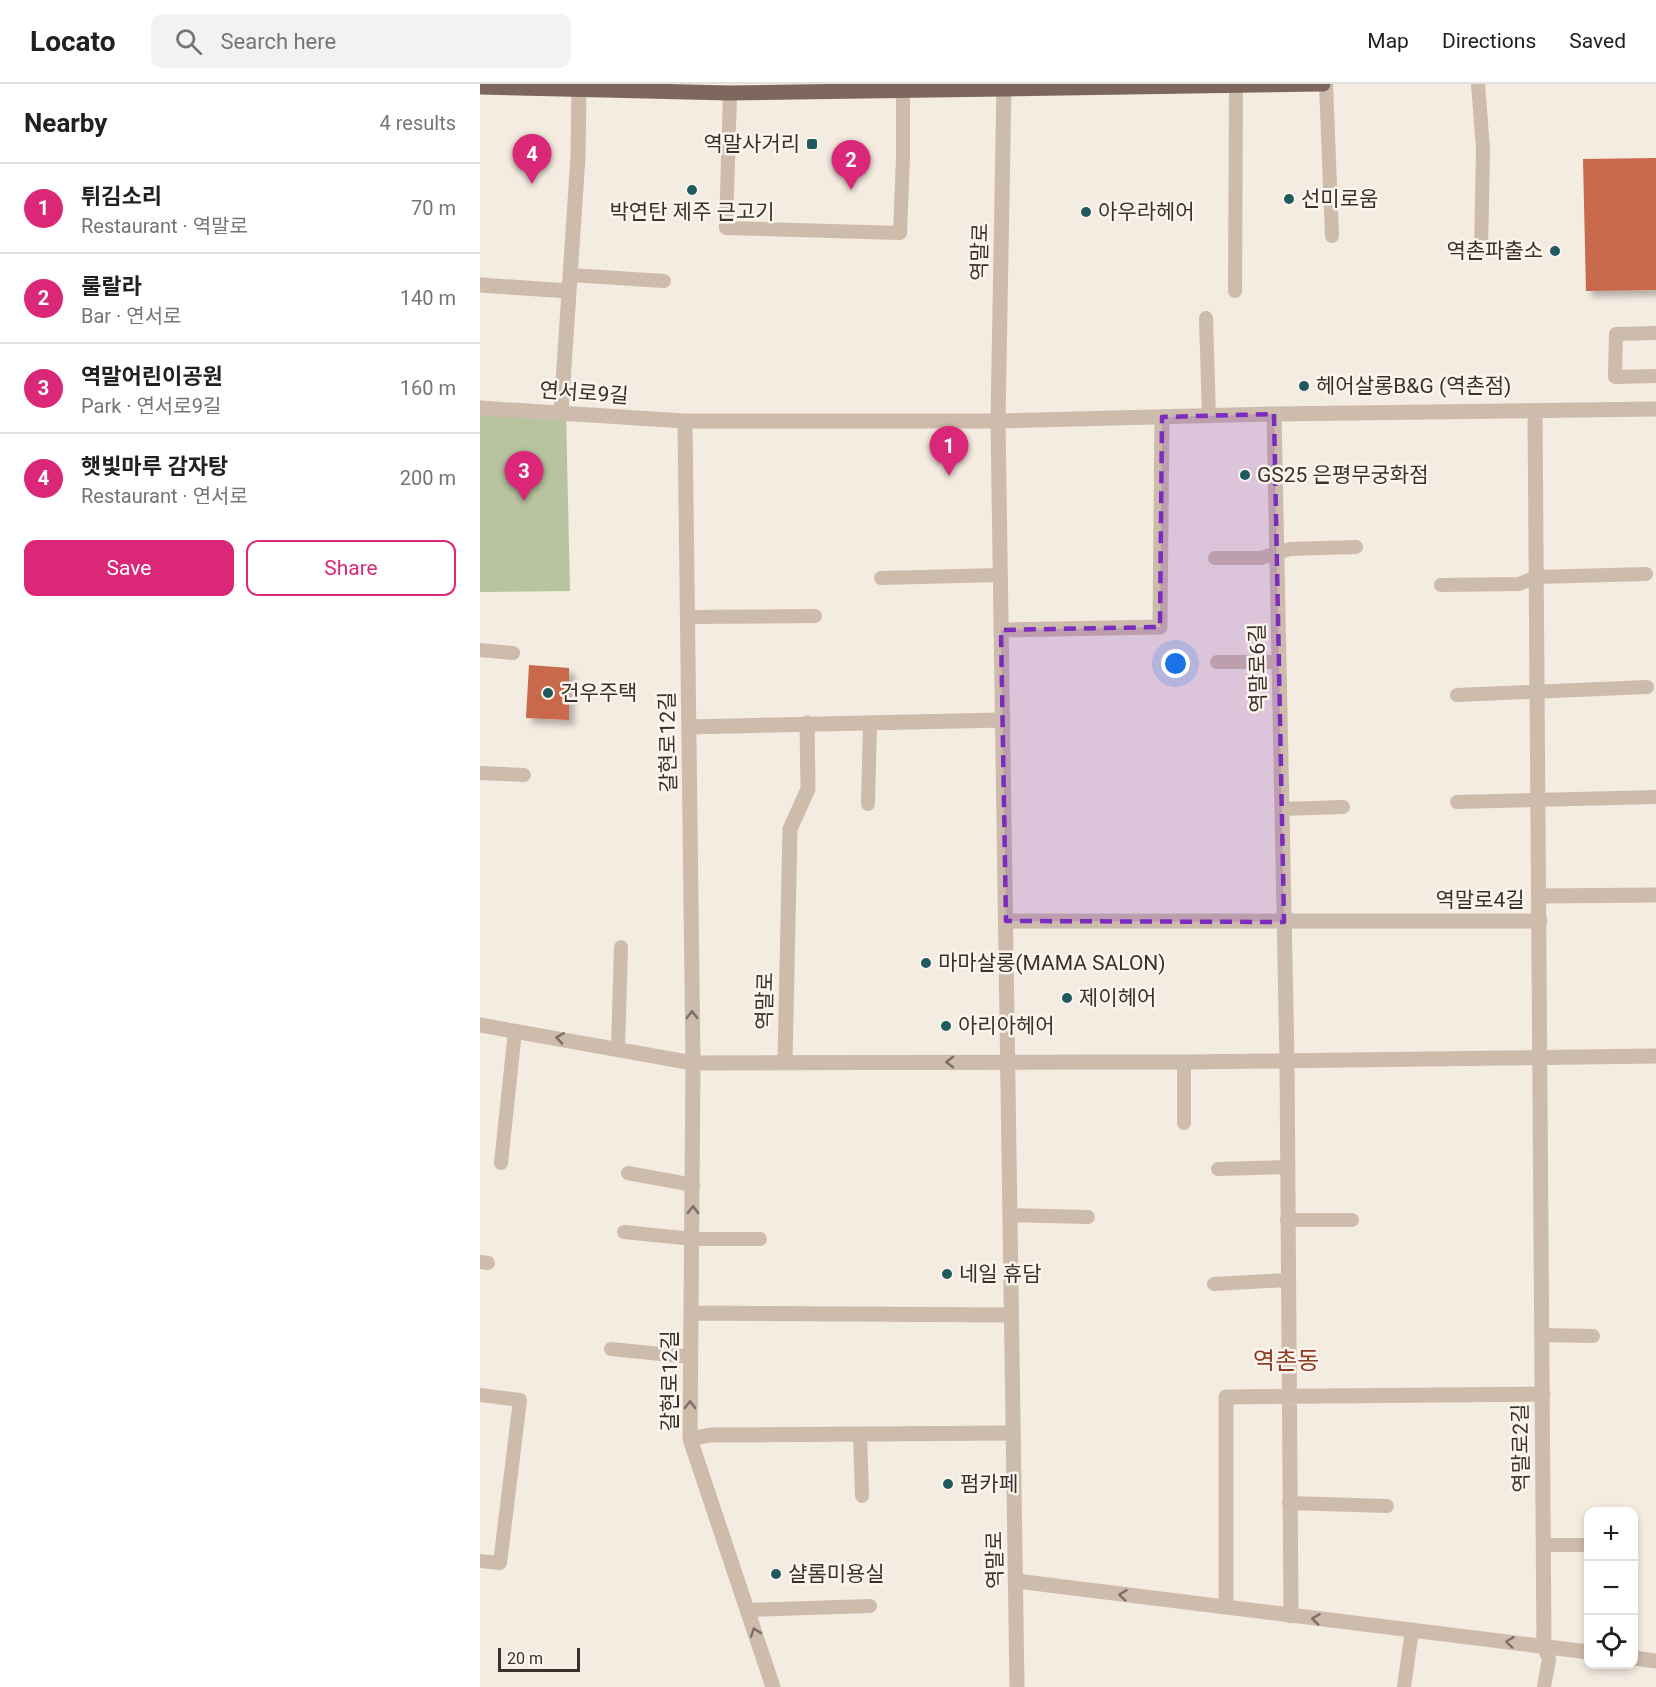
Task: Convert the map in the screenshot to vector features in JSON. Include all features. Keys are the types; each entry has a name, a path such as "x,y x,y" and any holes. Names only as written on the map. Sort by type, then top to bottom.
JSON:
{"main road":[{"path":"480,87 903,90 1004,86 1325,84"}],"street":[{"name":"역말로","path":"1004,86 998,422 1017,1687"},
{"path":"561,412 578,157 578,87"},
{"path":"480,285 569,291"},
{"name":"연서로9길","path":"480,408 685,421"},
{"path":"685,421 998,422 1274,414 1656,409"},
{"path":"1535,411 1540,921"},
{"name":"역말로6길","path":"1274,414 1287,1061"},
{"path":"1001,630 1160,627 1162,417"},
{"name":"갈현로12길","path":"685,421 693,1063 690,1439 773,1687"},
{"path":"689,727 1003,720"},
{"name":"역말로","path":"785,1061 790,829 808,789 807,723"},
{"path":"1540,896 1656,896"},
{"name":"역말로4길","path":"1006,921 1540,921 1543,1394"},
{"path":"480,1025 693,1063 785,1061 1184,1062 1656,1056"},
{"path":"1287,1061 1291,1616"},
{"path":"692,1313 1011,1315"},
{"name":"역말로2길","path":"1226,1607 1226,1397 1543,1394 1544,1647"},
{"path":"690,1439 710,1436 1013,1433"},
{"path":"1016,1581 1584,1652"},
{"path":"1638,1659 1656,1661"}],"lane":[{"path":"1235,291 1236,84"},
{"path":"1325,84 1332,236"},
{"path":"1478,84 1483,149 1481,252"},
{"path":"731,89 726,228 900,232 903,90"},
{"path":"570,275 664,281"},
{"path":"1206,318 1209,416"},
{"path":"1656,333 1616,334 1615,377 1656,376"},
{"path":"1215,558 1260,558 1290,549 1356,547"},
{"path":"1441,585 1519,584 1537,577 1646,574"},
{"path":"881,578 1000,575"},
{"path":"687,617 815,616"},
{"path":"480,650 513,653"},
{"path":"1217,662 1279,662"},
{"path":"1457,694 1538,693 1551,690 1647,687"},
{"path":"868,804 870,723"},
{"path":"480,773 524,775"},
{"path":"1457,802 1656,797"},
{"path":"1282,809 1343,807"},
{"path":"618,1048 621,947"},
{"path":"501,1163 515,1031"},
{"path":"1184,1062 1184,1123"},
{"path":"1218,1169 1287,1167"},
{"path":"628,1173 693,1185"},
{"path":"1010,1215 1088,1217"},
{"path":"1287,1220 1352,1220"},
{"path":"624,1232 693,1239 760,1239"},
{"path":"1214,1284 1287,1280"},
{"path":"1542,1335 1593,1336"},
{"path":"610,1349 691,1357"},
{"path":"480,1395 520,1400 500,1563 480,1561"},
{"path":"861,1434 862,1496"},
{"path":"1289,1503 1387,1506"},
{"path":"1543,1545 1584,1545"},
{"path":"747,1610 870,1606"},
{"path":"1404,1687 1412,1630"},
{"path":"1544,1647 1549,1659 1544,1687"}],"highlighted area":[{"path":"1274,414 1284,922 1006,921 1001,630 1160,627 1162,417"}],"green space":[{"path":"480,408 566,412 570,591 480,592"}],"building":[{"path":"1656,158 1656,290 1586,291 1583,159"},
{"name":"건우주택","path":"529,665 569,668 569,720 526,718"}],"place":[{"name":"역말사거리","path":"812,144"},
{"name":"햇빛마루 감자탕","path":"532,184"},
{"name":"박연탄 제주 근고기","path":"692,190"},
{"name":"룰랄라","path":"851,190"},
{"name":"선미로움","path":"1289,199"},
{"name":"아우라헤어","path":"1086,212"},
{"name":"역촌파출소","path":"1555,251"},
{"name":"헤어살롱B&G (역촌점)","path":"1304,386"},
{"name":"GS25 은평무궁화점","path":"1245,475"},
{"name":"튀김소리","path":"949,476"},
{"name":"역말어린이공원","path":"524,501"},
{"name":"건우주택","path":"548,693"},
{"name":"마마살롱(MAMA SALON)","path":"926,963"},
{"name":"제이헤어","path":"1067,998"},
{"name":"아리아헤어","path":"946,1026"},
{"name":"네일 휴담","path":"947,1274"},
{"name":"펌카페","path":"948,1484"},
{"name":"샬롬미용실","path":"776,1574"}],"district":[{"name":"역촌동","path":"1286,1361"}]}
